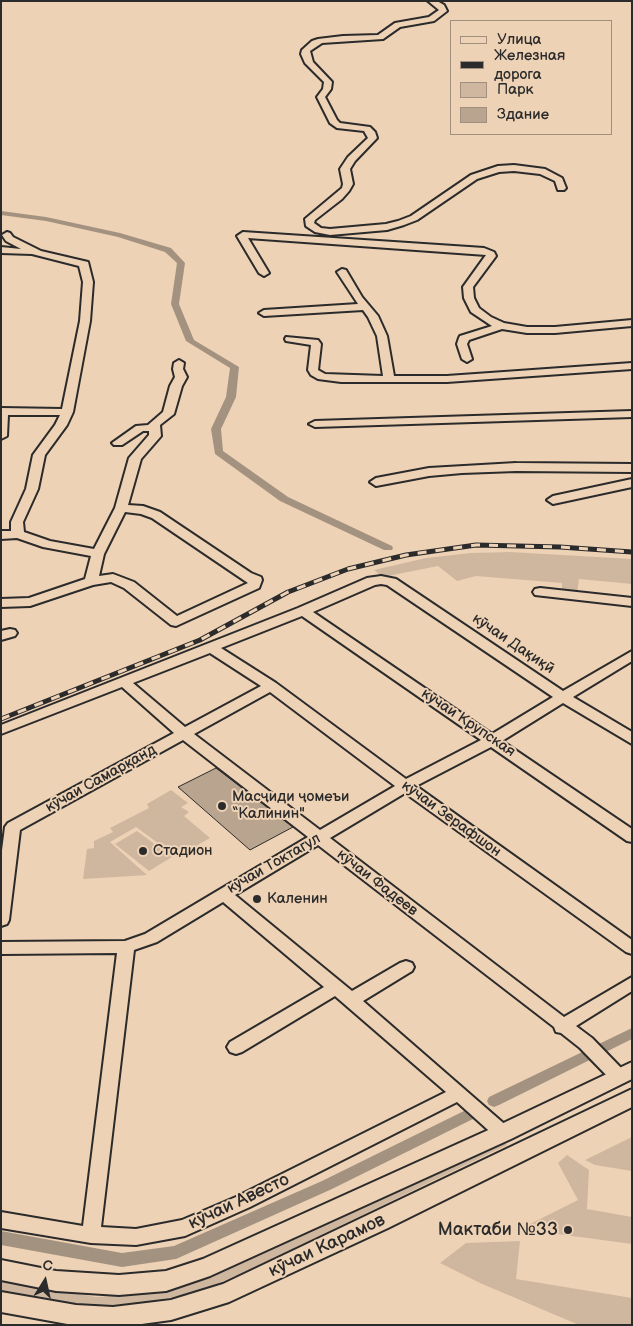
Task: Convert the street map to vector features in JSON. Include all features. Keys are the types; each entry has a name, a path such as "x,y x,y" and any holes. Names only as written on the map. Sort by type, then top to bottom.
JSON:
{"main road":[{"name":"кӯчаи Карамов","path":"1,1270 56,1281 118,1285 166,1281 210,1266 503,1133 625,1073"},
{"name":"кӯчаи Карамов","path":"1,1302 72,1320 170,1310 229,1292 380,1221 632,1097"}],"street":[{"path":"432,1 441,6 443,11 431,19 398,25 380,37 343,38 321,41 306,50 305,54 310,63 328,82 327,88 321,97 333,120 337,125 367,129 371,132 373,138 351,159 345,169 348,184 346,189 339,197 310,219 309,224 318,230 330,232 379,228 401,223 414,218 474,177 498,169 522,168 542,171 559,180 561,188"},
{"path":"7,235 9,239 38,253"},
{"path":"264,273 243,235 484,251 491,254 491,256 468,287 469,298 475,310 501,326 527,330 555,330 632,323"},
{"path":"1,250 38,253 84,264 88,282 85,321 67,412 61,425 39,455 32,489 17,522 18,534"},
{"path":"342,272 358,298 373,316 382,336 389,380"},
{"path":"264,313 366,307"},
{"path":"467,359 462,344 464,338 501,326"},
{"path":"290,339 314,342 316,344 313,370 322,377 389,380 446,379 632,366"},
{"path":"153,428 154,424 168,414 176,386 181,377 178,369 180,363"},
{"path":"1,436 2,411 67,412"},
{"path":"315,424 632,414"},
{"path":"118,443 140,428 153,428"},
{"path":"91,581 98,554 121,508 132,465 135,458 156,434 153,428"},
{"path":"376,482 429,472 516,467 632,468"},
{"path":"553,500 632,483"},
{"path":"1,603 30,602 91,581 106,578 120,580 176,622 250,588 255,583 256,580 246,576 156,515 143,510 121,508"},
{"path":"1,536 18,534 47,544 98,554"},
{"path":"1,730 303,611 376,580"},
{"name":"кӯчаи Дақиқӣ","path":"376,580 391,582 562,696 632,739"},
{"path":"540,592 632,602"},
{"name":"кӯчаи Крупская","path":"303,611 632,837"},
{"path":"210,647 271,686"},
{"name":"кӯчаи Токтагул","path":"1,948 126,947 151,938 405,786 492,740 632,655"},
{"name":"кӯчаи Фадеев","path":"124,682 183,733 586,1044 601,1060 625,1073"},
{"name":"кӯчаи Самарқанд","path":"1,920 13,827 271,686"},
{"name":"кӯчаи Зерафшон","path":"271,686 405,786 632,948"},
{"path":"223,894 336,986 503,1133"},
{"path":"92,1235 126,947"},
{"path":"351,1000 406,967"},
{"path":"562,1027 632,983"},
{"path":"236,1047 336,986"},
{"name":"кӯчаи Авесто","path":"1,1220 92,1235 136,1237 185,1228 244,1202 459,1093"}],"green space":[{"path":"510,552 632,559 632,584 579,579 577,594 562,592 562,583 476,576 457,581 438,566 383,577 374,570 426,558 471,553"},
{"path":"171,790 188,803 181,807 189,812 184,816 210,838 177,857 136,827 110,842 147,875 83,879 87,849 94,848 94,841 113,832 110,828 149,808 147,804"},
{"name":"Стадион","path":"137,831 172,857 149,871 115,844"},
{"path":"632,1137 632,1171 595,1165 585,1160"},
{"path":"501,1140 507,1145 255,1267 199,1292 147,1302 97,1307 48,1303 1,1294 1,1280 96,1297 147,1294 200,1281 249,1260"},
{"path":"567,1155 589,1170 587,1209 632,1217 632,1244 520,1229 578,1200 558,1163"},
{"path":"520,1241 516,1279 632,1298 632,1325 579,1325 480,1283 440,1263 466,1243"}],"building":[{"path":"216,768 293,827 250,850 178,787"}],"waterway":[{"path":"1,213 46,219 120,235 168,250 181,263 175,304 190,341 235,367 231,397 216,429 218,452 284,499 388,548"},
{"path":"494,1101 632,1033"},
{"path":"1,1238 122,1260 176,1252 327,1185 470,1114"}],"railway":[{"path":"1,719 200,640 288,592 348,569 406,555 476,545 560,547 632,552"}],"place":[{"name":"Масҷиди ҷомеъи “Калинин\"","path":"222,806"},
{"name":"Стадион","path":"143,851"},
{"name":"Каленин","path":"257,899"},
{"name":"Мактаби №33","path":"568,1230"}]}
